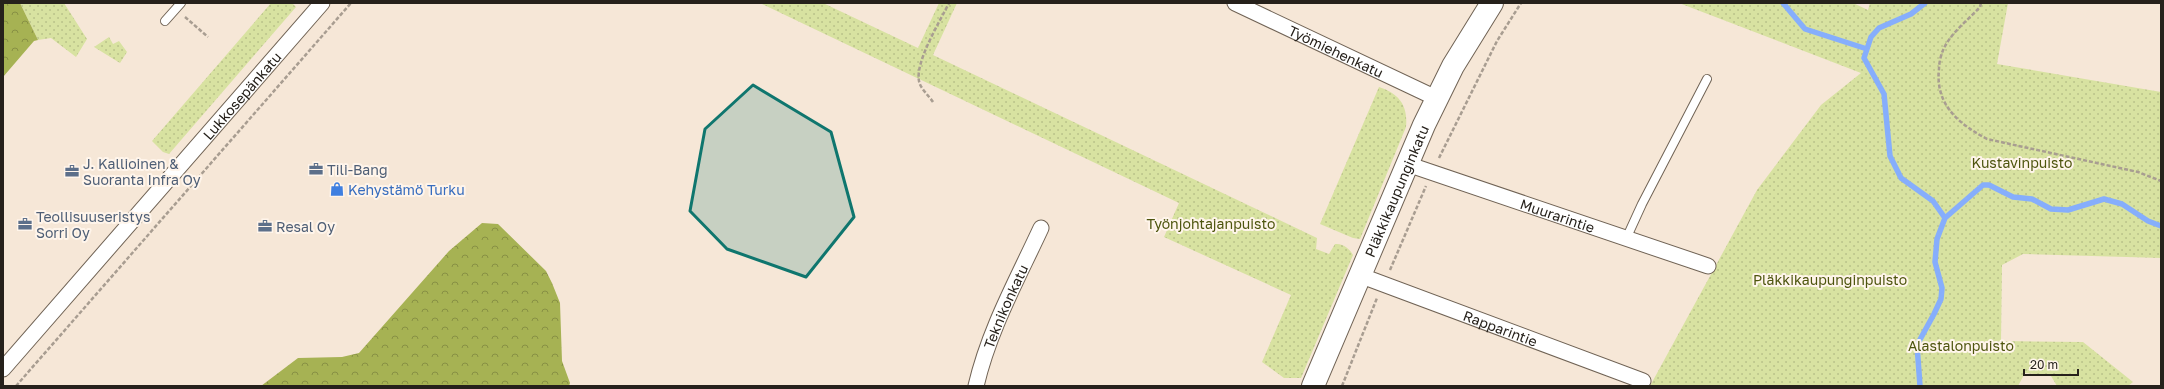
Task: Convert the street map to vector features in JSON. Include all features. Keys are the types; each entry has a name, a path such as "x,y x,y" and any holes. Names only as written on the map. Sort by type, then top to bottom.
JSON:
{"street":[{"name":"Lukkosepänkatu","path":"3,369 322,3"},
{"name":"Työmiehenkatu","path":"1235,3 1436,98"},
{"name":"Pläkkikaupunginkatu","path":"1313,386 1436,98 1453,66 1492,3"},
{"name":"Muurarintie","path":"1407,164 1708,266"},
{"name":"Teknikonkatu","path":"976,386 985,350 993,330 1041,228"},
{"name":"Rapparintie","path":"1359,276 1643,380"}],"lane":[{"path":"165,21 181,3"},
{"path":"1626,239 1642,204 1708,79"}],"path":[{"path":"16,386 351,3"},
{"path":"933,102 919,82 919,74 923,59 949,3"},
{"path":"1342,386 1383,284 1432,173 1498,41 1521,3"},
{"path":"1981,3 1980,7 1953,35 1943,49 1939,66 1937,84 1942,98 1956,118 1970,130 1987,140 2138,172 2161,181"},
{"path":"184,16 208,38"}],"highlighted area":[{"path":"753,85 831,132 854,217 806,277 727,249 690,211 705,129"}],"green space":[{"path":"3,3 20,3 38,40 34,41 3,77"},
{"path":"20,3 64,3 87,39 76,57 51,38 38,40"},
{"path":"271,3 292,3 296,7 169,154 163,152 152,141"},
{"name":"Työnjohtajanpuisto","path":"760,3 823,3 918,48 939,3 957,3 933,55 1317,238 1316,249 1329,254 1335,244 1341,244 1346,247 1353,255 1301,378 1284,378 1262,362 1291,295 1164,237 1179,203"},
{"path":"1679,3 1853,3 1868,10 1870,3 2008,3 1997,64 2161,92 2161,258 2023,254 2002,265 2001,341 2083,342 2133,382 2128,386 2057,386 2051,376 2025,373 2018,386 1650,386 1757,190 1821,105 1861,73"},
{"path":"109,37 113,44 119,41 127,52 120,63 94,47"},
{"path":"1379,87 1392,93 1401,102 1406,113 1406,127 1360,239 1353,238 1320,224"},
{"path":"482,223 498,224 546,271 560,303 562,361 570,383 569,386 261,386 298,358 342,357 359,353 449,251"}],"waterway":[{"path":"1783,3 1805,29 1867,49"},
{"path":"1925,3 1911,14 1879,28 1871,37 1864,58 1884,94 1890,156 1901,178 1933,201 1945,218"},
{"path":"1920,386 1917,345 1941,299 1942,288 1935,262 1937,239 1945,218 1983,185 1989,185 2013,197 2032,199 2051,209 2068,210 2104,199 2122,204 2148,221 2161,226"}],"place":[{"name":"Tili-Bang","path":"316,169"},
{"name":"J. Kallioinen & Suoranta Infra Oy","path":"72,171"},
{"name":"Kehystämö Turku","path":"337,189"},
{"name":"Teollisuuseristys Sorri Oy","path":"25,224"},
{"name":"Resal Oy","path":"265,226"}],"park label":[{"name":"Kustavinpuisto","path":"2022,162"},
{"name":"Pläkkikaupunginpuisto","path":"1830,279"},
{"name":"Alastalonpuisto","path":"1961,345"}]}
